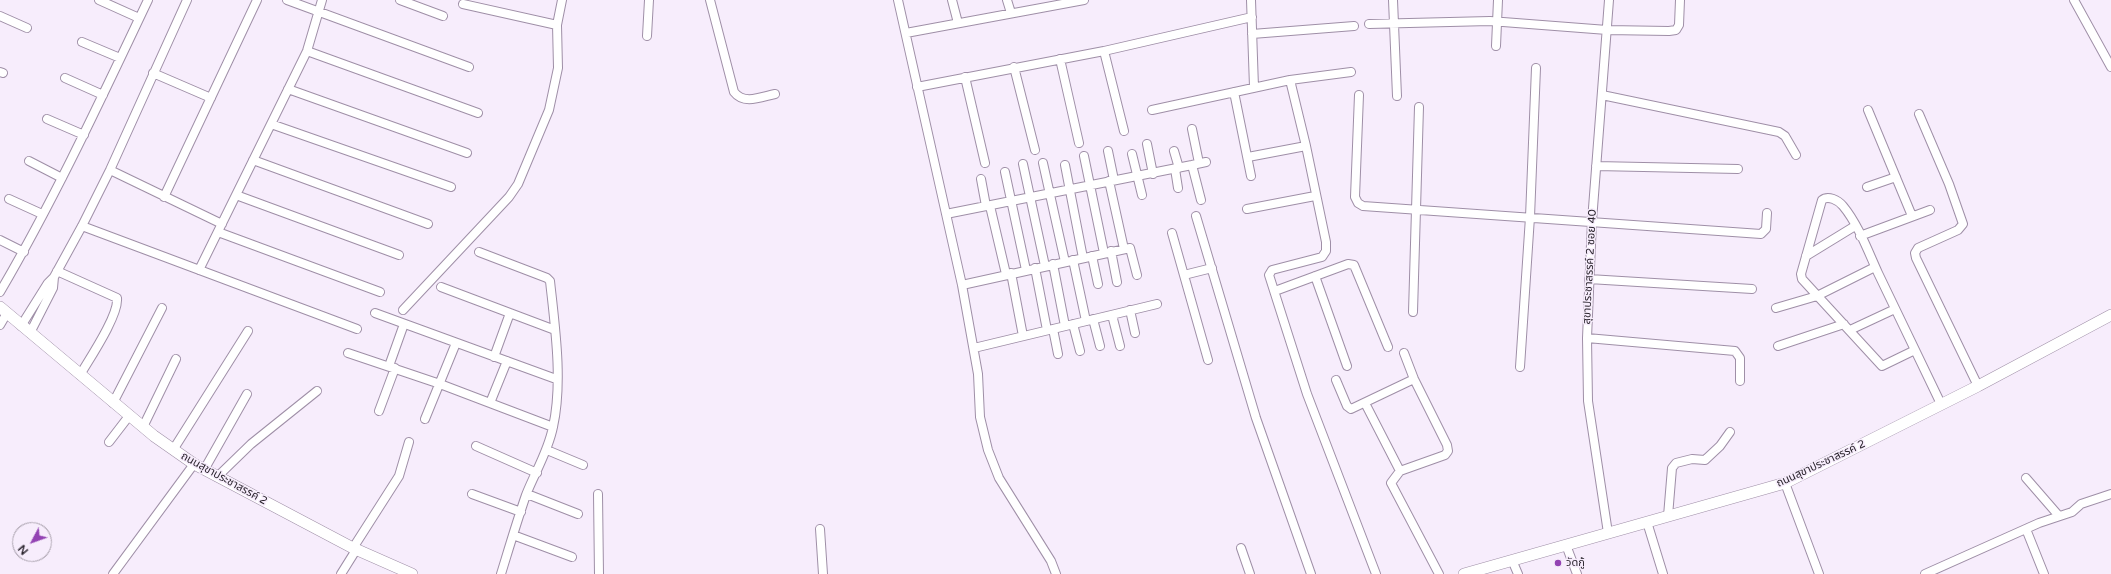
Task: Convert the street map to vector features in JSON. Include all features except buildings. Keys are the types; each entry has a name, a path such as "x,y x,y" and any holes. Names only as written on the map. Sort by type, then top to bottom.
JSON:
{"street":[{"path":"99,0 139,18"},
{"path":"0,292 24,252 42,214 84,135 148,0"},
{"path":"26,330 53,288 56,274 110,170 187,0"},
{"path":"164,197 258,0"},
{"path":"287,0 318,13 470,67"},
{"path":"199,270 307,51 322,0"},
{"path":"400,0 443,16"},
{"path":"403,310 509,197 518,184 549,110 558,68 557,25 562,0"},
{"path":"647,36 649,0"},
{"path":"710,0 734,92 738,98 744,100 775,94"},
{"path":"898,0 962,285 978,374 980,416 988,450 999,478 1051,560 1056,574"},
{"path":"952,0 958,24"},
{"path":"1007,0 1011,13"},
{"path":"906,33 1084,0"},
{"path":"1251,0 1254,87"},
{"path":"1393,0 1397,96"},
{"path":"1496,46 1498,0"},
{"name":"สุขาประชาสรรค์ 2 ซอย 40","path":"1608,533 1588,400 1587,338 1592,221 1609,0"},
{"path":"1368,24 1497,21 1607,30 1669,32 1676,30 1679,25 1680,0"},
{"path":"2074,0 2111,67"},
{"path":"463,4 557,25"},
{"path":"0,16 27,28"},
{"path":"917,87 1014,67 1104,51 1252,17"},
{"path":"1252,34 1354,26"},
{"path":"82,42 120,58"},
{"path":"307,51 478,113"},
{"path":"1104,51 1124,131"},
{"path":"1060,59 1079,143"},
{"path":"1014,67 1035,150"},
{"path":"1520,367 1530,217 1536,68"},
{"path":"1152,110 1290,80 1351,72"},
{"path":"153,73 211,98"},
{"path":"965,77 985,163"},
{"path":"65,78 102,95"},
{"path":"1290,80 1306,146 1315,196 1326,242 1326,251 1322,257 1272,270 1268,275 1275,291 1307,394 1376,574"},
{"path":"288,89 467,153"},
{"path":"1234,92 1251,176"},
{"path":"1359,95 1355,198 1358,203 1363,206 1416,208 1761,234 1766,229 1767,213"},
{"path":"1602,95 1779,132 1785,136 1796,156"},
{"path":"1414,312 1419,108"},
{"path":"1868,110 1912,216"},
{"path":"1919,114 1949,184 1962,224 1958,230 1918,248 1915,253 1916,258 1978,386"},
{"path":"47,119 84,135"},
{"path":"271,124 451,187"},
{"path":"1192,130 1199,164 1201,200"},
{"path":"1147,144 1153,174"},
{"path":"1248,157 1306,146"},
{"path":"1108,150 1124,249"},
{"path":"1174,151 1178,188"},
{"path":"1132,154 1142,194"},
{"path":"1084,156 1107,252 1117,282"},
{"path":"253,160 428,224"},
{"path":"29,161 62,178"},
{"path":"1043,163 1069,261 1089,320 1100,346"},
{"path":"1023,164 1030,197 1049,265 1069,325 1080,351"},
{"path":"946,214 1090,184 1153,174 1199,164"},
{"path":"1065,165 1088,257 1098,284"},
{"path":"1596,166 1738,169"},
{"path":"110,170 222,224"},
{"path":"1005,172 1026,270"},
{"path":"1867,187 1896,177"},
{"path":"981,179 1009,274 1023,336"},
{"path":"236,195 399,255"},
{"path":"1247,209 1315,196"},
{"path":"1915,350 1882,366 1802,279 1801,274 1806,256 1822,200 1825,198 1830,198 1842,204 1855,226 1875,267 1895,309 1915,350 1941,404"},
{"path":"10,199 42,214"},
{"path":"1860,236 1930,210"},
{"path":"1196,216 1256,418 1311,574"},
{"path":"82,226 357,330"},
{"path":"1806,256 1855,226"},
{"path":"218,232 380,292"},
{"path":"1172,233 1208,360"},
{"path":"0,240 24,252"},
{"path":"962,285 1130,248 1137,275"},
{"path":"479,252 547,278 550,281 555,330 556,409 553,427 547,450 538,473 527,494 501,574"},
{"path":"1275,291 1348,264 1354,265 1388,347"},
{"path":"1776,308 1818,296 1875,267"},
{"path":"1035,268 1050,330 1058,354"},
{"path":"1184,275 1212,268"},
{"path":"56,274 117,298 118,304 105,331 80,375"},
{"path":"1315,276 1347,366"},
{"path":"1589,279 1752,289"},
{"path":"442,287 555,330"},
{"path":"974,348 1157,304"},
{"path":"113,402 162,308"},
{"path":"1778,346 1847,327 1895,309"},
{"path":"0,325 3,310"},
{"name":"ถนนสุขาประชาสรรค์ 2","path":"3,310 129,416 173,450 194,464 355,549 412,574"},
{"path":"1130,310 1135,333"},
{"path":"375,313 556,379"},
{"path":"494,357 510,314"},
{"path":"1112,315 1120,346"},
{"name":"ถนนสุขาประชาสรรค์ 2","path":"1464,574 1785,483 1978,386 2111,315"},
{"path":"379,411 404,324"},
{"path":"173,450 248,331"},
{"path":"1587,338 1735,351 1740,358 1740,381"},
{"path":"425,419 456,343"},
{"path":"348,353 440,384 553,427"},
{"path":"1404,353 1414,379 1447,445 1448,451 1444,455 1400,471 1391,483 1439,574"},
{"path":"143,427 176,359"},
{"path":"490,403 507,362"},
{"path":"1336,380 1347,406 1351,409 1414,379"},
{"path":"217,477 257,439 281,419 285,418 298,408 317,391"},
{"path":"204,470 247,394"},
{"path":"1364,403 1400,471"},
{"path":"109,442 129,416"},
{"path":"1668,516 1672,468 1676,463 1692,459 1705,460 1720,446 1730,432"},
{"path":"341,574 400,476 410,442"},
{"path":"476,446 538,473"},
{"path":"547,450 583,465"},
{"path":"114,574 194,464"},
{"path":"2026,478 2059,516"},
{"path":"1785,483 1819,574"},
{"path":"472,494 521,512"},
{"path":"527,494 578,514"},
{"path":"598,494 599,574"},
{"path":"1925,574 2026,529 2072,512 2081,504 2111,494"},
{"path":"1647,522 1663,574"},
{"path":"820,529 823,574"},
{"path":"2026,529 2044,574"},
{"path":"513,534 572,557"},
{"path":"1566,545 1577,574"},
{"path":"1241,548 1250,574"},
{"path":"1512,560 1518,574"}],"place":[{"name":"วัดกู้","path":"1558,563"}]}
